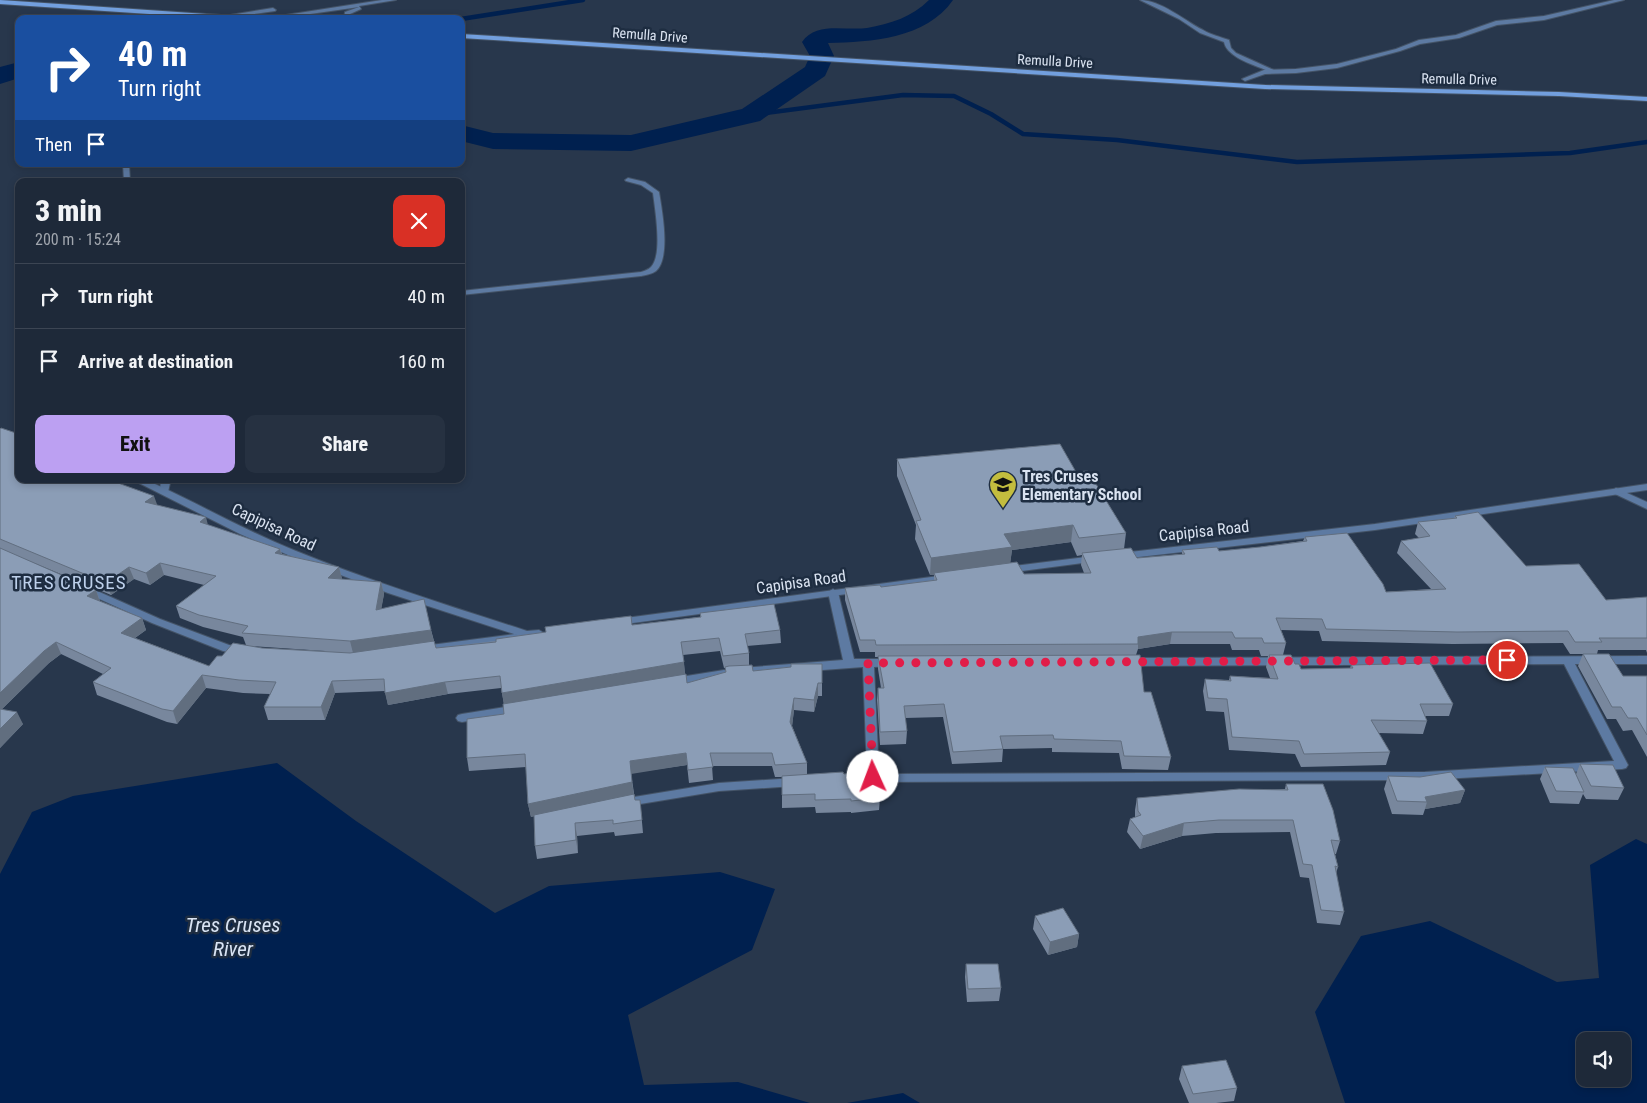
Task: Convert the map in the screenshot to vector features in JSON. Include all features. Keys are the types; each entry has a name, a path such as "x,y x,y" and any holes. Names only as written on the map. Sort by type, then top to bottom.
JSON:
{"main road":[{"path":"0,2 191,15"},
{"name":"Remulla Drive","path":"465,36 793,56 887,64 1265,86 1559,94 1647,99"}],"street":[{"path":"235,15 348,0"},
{"path":"346,15 352,10 393,0"},
{"path":"1143,0 1181,18 1202,32 1226,41 1230,51 1273,72"},
{"path":"1245,79 1257,73 1302,71 1345,64 1419,42 1457,37 1496,23 1544,18 1621,0"},
{"path":"291,15 384,2"},
{"path":"465,293 650,272 657,266 660,255 656,192 643,183 628,180"},
{"name":"Capipisa Road","path":"147,483 165,490 258,539 332,570 527,635 547,632"},
{"path":"165,490 166,483"},
{"name":"Capipisa Road","path":"1000,571 1375,527 1647,487"},
{"path":"1616,491 1647,506"},
{"name":"Capipisa Road","path":"606,624 961,576"},
{"path":"76,585 156,621 227,648 256,652"},
{"path":"833,592 849,663"},
{"path":"411,651 527,635"},
{"path":"846,779 873,777 1425,776 1622,765 1567,660"},
{"path":"1118,662 1647,660"},
{"path":"664,684 729,673 849,663 898,663"},
{"path":"868,663 873,777"},
{"path":"462,718 530,707"},
{"path":"612,805 719,786 809,781"}],"water":[{"name":"Tres Cruses River","path":"277,763 356,821 495,913 549,886 720,872 775,889 752,950 628,1015 644,1085 738,1082 810,1103 0,1103 0,874 32,812 73,796"},
{"path":"1636,839 1647,844 1647,1103 1345,1103 1315,1012 1361,936 1430,921 1557,982 1599,978 1590,865"},
{"path":"903,1093 920,1103 847,1103"}],"building":[{"path":"0,429 15,433 15,483 118,483 154,496 145,502 206,517 200,522 280,549 275,553 339,567 328,578 381,582 376,610 424,599 431,630 350,641 242,633 248,626 199,615 176,606 216,576 160,563 146,573 129,567 106,583 0,539"},
{"name":"Tres Cruses Elementary School","path":"1060,444 1076,472 1088,471 1126,533 1079,538 1073,525 1004,534 1012,547 931,558 916,521 921,520 897,459"},
{"path":"1478,512 1526,566 1579,564 1606,600 1647,597 1647,638 1599,638 1602,642 1575,642 1568,631 1457,632 1326,629 1322,619 1276,618 1286,643 1264,643 1262,638 1235,638 1232,632 1172,632 1138,637 1138,644 876,645 875,640 860,640 845,588 880,585 881,587 937,580 934,573 1017,562 1024,574 1091,573 1082,553 1131,548 1137,558 1185,554 1182,550 1217,547 1219,551 1260,547 1307,541 1305,537 1347,533 1383,584 1386,592 1446,589 1401,541 1430,536 1418,522 1457,518 1455,516"},
{"path":"0,548 96,590 87,596 142,618 121,633 209,666 217,656 222,656 233,643 262,648 350,653 434,641 436,648 496,642 496,639 546,632 545,627 598,620 631,616 632,625 701,617 700,613 774,604 780,630 745,634 749,653 723,656 719,638 681,642 684,662 502,693 500,676 445,682 385,693 384,679 332,681 321,707 264,707 276,682 202,675 173,711 162,709 93,682 111,668 56,642 0,693"},
{"path":"1583,654 1609,654 1623,676 1647,676 1647,735 1637,718 1628,718 1621,707 1612,707"},
{"path":"1140,655 1144,692 1151,692 1171,757 1124,756 1121,741 1054,739 1053,735 1000,736 1003,749 953,752 944,704 904,706 907,731 880,732 878,688 884,688 878,656"},
{"path":"1269,655 1291,655 1295,664 1299,664 1301,669 1353,668 1351,665 1430,663 1453,704 1420,704 1427,721 1371,720 1390,752 1304,754 1299,741 1232,737 1227,699 1208,698 1205,679 1231,681 1230,676 1278,679"},
{"path":"791,664 822,664 822,683 818,683 814,700 794,698 790,722 807,763 775,765 772,753 710,753 713,767 688,770 686,753 630,761 632,782 528,804 525,754 467,758 467,719 504,714 503,704 686,674 687,683 726,672 725,667 729,666 752,665 753,671 791,667"},
{"path":"0,709 17,712 0,729"},
{"path":"1580,764 1613,765 1624,788 1591,786"},
{"path":"1545,767 1573,768 1584,792 1556,791"},
{"path":"873,771 880,798 851,801 851,799 815,800 815,794 782,795 782,776"},
{"path":"1451,772 1465,790 1425,797 1427,802 1397,801 1388,776 1420,777"},
{"path":"1286,784 1323,784 1333,810 1340,841 1331,840 1338,867 1335,866 1344,912 1321,910 1312,865 1303,864 1293,820 1219,820 1184,823 1143,836 1130,819 1141,815 1138,811 1137,798 1239,789 1288,790"},
{"path":"634,794 635,800 640,800 642,820 613,824 613,820 575,823 576,840 535,846 534,815"},
{"path":"1063,908 1079,934 1050,942 1035,916"},
{"path":"966,964 998,964 1001,988 968,989"},
{"path":"1226,1060 1237,1088 1193,1094 1182,1066"}],"waterway":[{"path":"465,18 583,0"},
{"path":"465,134 493,141 631,143 751,115 816,71 822,56 814,42 822,36 866,35 902,27 927,15 942,0"},
{"path":"0,76 15,70"},
{"path":"751,115 903,95 954,96 991,114 1023,134 1117,140 1297,162 1570,153 1647,142"}],"place":[{"name":"Tres Cruses Elementary School","path":"1003,509"}],"district":[{"name":"TRES CRUSES","path":"69,582"}],"route":[{"path":"873,777 868,663 1507,660"}]}
